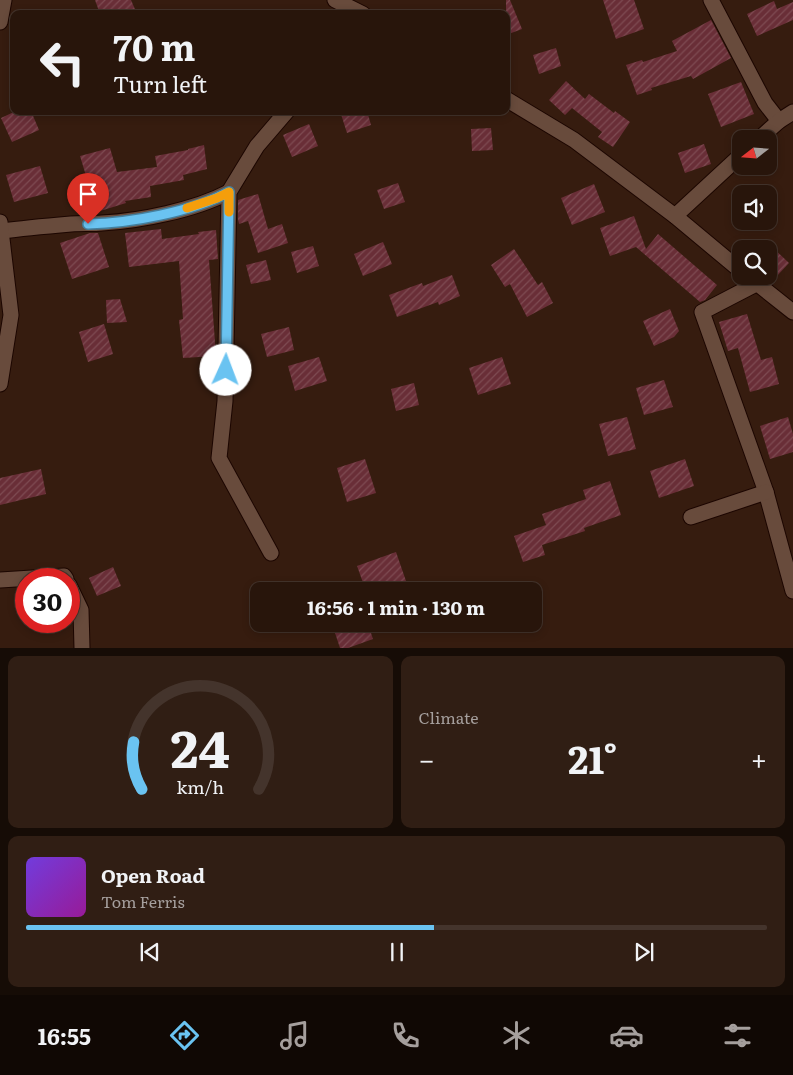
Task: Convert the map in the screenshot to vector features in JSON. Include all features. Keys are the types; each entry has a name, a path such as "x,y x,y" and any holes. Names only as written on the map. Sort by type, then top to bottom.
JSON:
{"street":[{"path":"0,22 4,0"},
{"path":"711,0 765,103 779,121"},
{"path":"510,101 574,140 675,216 732,264"},
{"path":"769,130 793,112"},
{"path":"272,553 219,458 226,392 229,192 257,146 284,115"},
{"path":"675,216 732,164"},
{"path":"0,384 11,316 1,226 104,223 144,218 188,208 229,192"},
{"path":"744,285 702,312 766,492 793,591"},
{"path":"758,285 793,312"},
{"path":"691,517 766,492"},
{"path":"0,580 15,579"},
{"path":"80,608 82,648"}],"building":[{"path":"95,0 131,0 135,10 99,10"},
{"path":"506,0 510,0 522,29 510,34 510,10 506,10"},
{"path":"603,0 634,0 644,29 616,39"},
{"path":"774,1 777,9 793,2 793,20 757,36 747,14"},
{"path":"711,20 731,58 693,79 691,76 651,88 652,90 637,95 626,65 642,60 643,62 677,51 672,41"},
{"path":"556,48 561,66 539,74 533,55"},
{"path":"566,81 585,99 589,94 614,113 615,111 630,122 613,147 598,137 602,132 572,108 565,115 549,100"},
{"path":"741,82 754,114 721,127 708,94"},
{"path":"10,114 33,115 39,130 12,142 1,118"},
{"path":"341,115 368,115 371,125 347,133"},
{"path":"309,124 318,146 292,157 283,135"},
{"path":"491,128 493,150 472,151 471,129"},
{"path":"704,144 711,164 685,173 678,153"},
{"path":"204,145 207,169 183,175 184,180 150,186 151,197 125,201 126,203 97,212 80,156 110,148 117,172 157,167 155,156"},
{"path":"40,166 48,193 14,202 6,175"},
{"path":"398,183 405,202 384,209 377,190"},
{"path":"594,184 605,212 572,225 561,198"},
{"path":"258,194 268,229 282,224 288,243 258,253 248,221 239,224 238,200"},
{"path":"634,216 646,249 658,234 717,285 705,300 700,302 636,247 610,256 600,228"},
{"path":"161,229 162,239 216,230 218,259 209,260 216,356 183,358 179,320 183,319 179,261 129,267 125,233"},
{"path":"90,233 98,233 109,267 72,279 60,243"},
{"path":"383,242 392,264 363,276 354,254"},
{"path":"313,246 319,266 297,273 291,252"},
{"path":"514,249 538,285 542,282 553,303 527,317 510,284 505,287 491,265"},
{"path":"777,252 789,263 777,276"},
{"path":"266,260 271,280 251,284 246,265"},
{"path":"452,275 460,296 439,305 438,302 397,317 389,295 422,283 423,286"},
{"path":"120,299 127,322 107,323 106,300"},
{"path":"670,309 679,331 674,337 654,346 643,321"},
{"path":"747,314 761,360 772,357 779,384 750,392 738,348 728,351 719,322"},
{"path":"104,324 113,354 88,362 79,332"},
{"path":"289,327 294,350 267,357 261,334"},
{"path":"319,357 327,381 295,391 288,366"},
{"path":"502,357 511,384 478,395 469,368"},
{"path":"664,380 673,407 644,415 636,388"},
{"path":"414,383 419,405 396,411 391,389"},
{"path":"627,417 636,449 608,456 599,424"},
{"path":"788,417 793,434 793,452 770,459 760,426"},
{"path":"365,459 376,493 347,502 337,468"},
{"path":"685,459 694,486 659,498 650,471"},
{"path":"41,469 46,494 0,505 0,478"},
{"path":"610,481 621,515 584,528 585,531 542,545 545,555 523,562 514,536 546,525 542,514 586,499 583,490"},
{"path":"396,552 406,581 363,582 357,566"},
{"path":"113,567 121,586 97,596 89,578"},
{"path":"335,632 371,632 373,639 348,648 340,648"}],"slow traffic":[{"path":"187,208 229,192 229,212"}],"route":[{"path":"88,224 144,218 188,208 229,192 226,370"}]}
